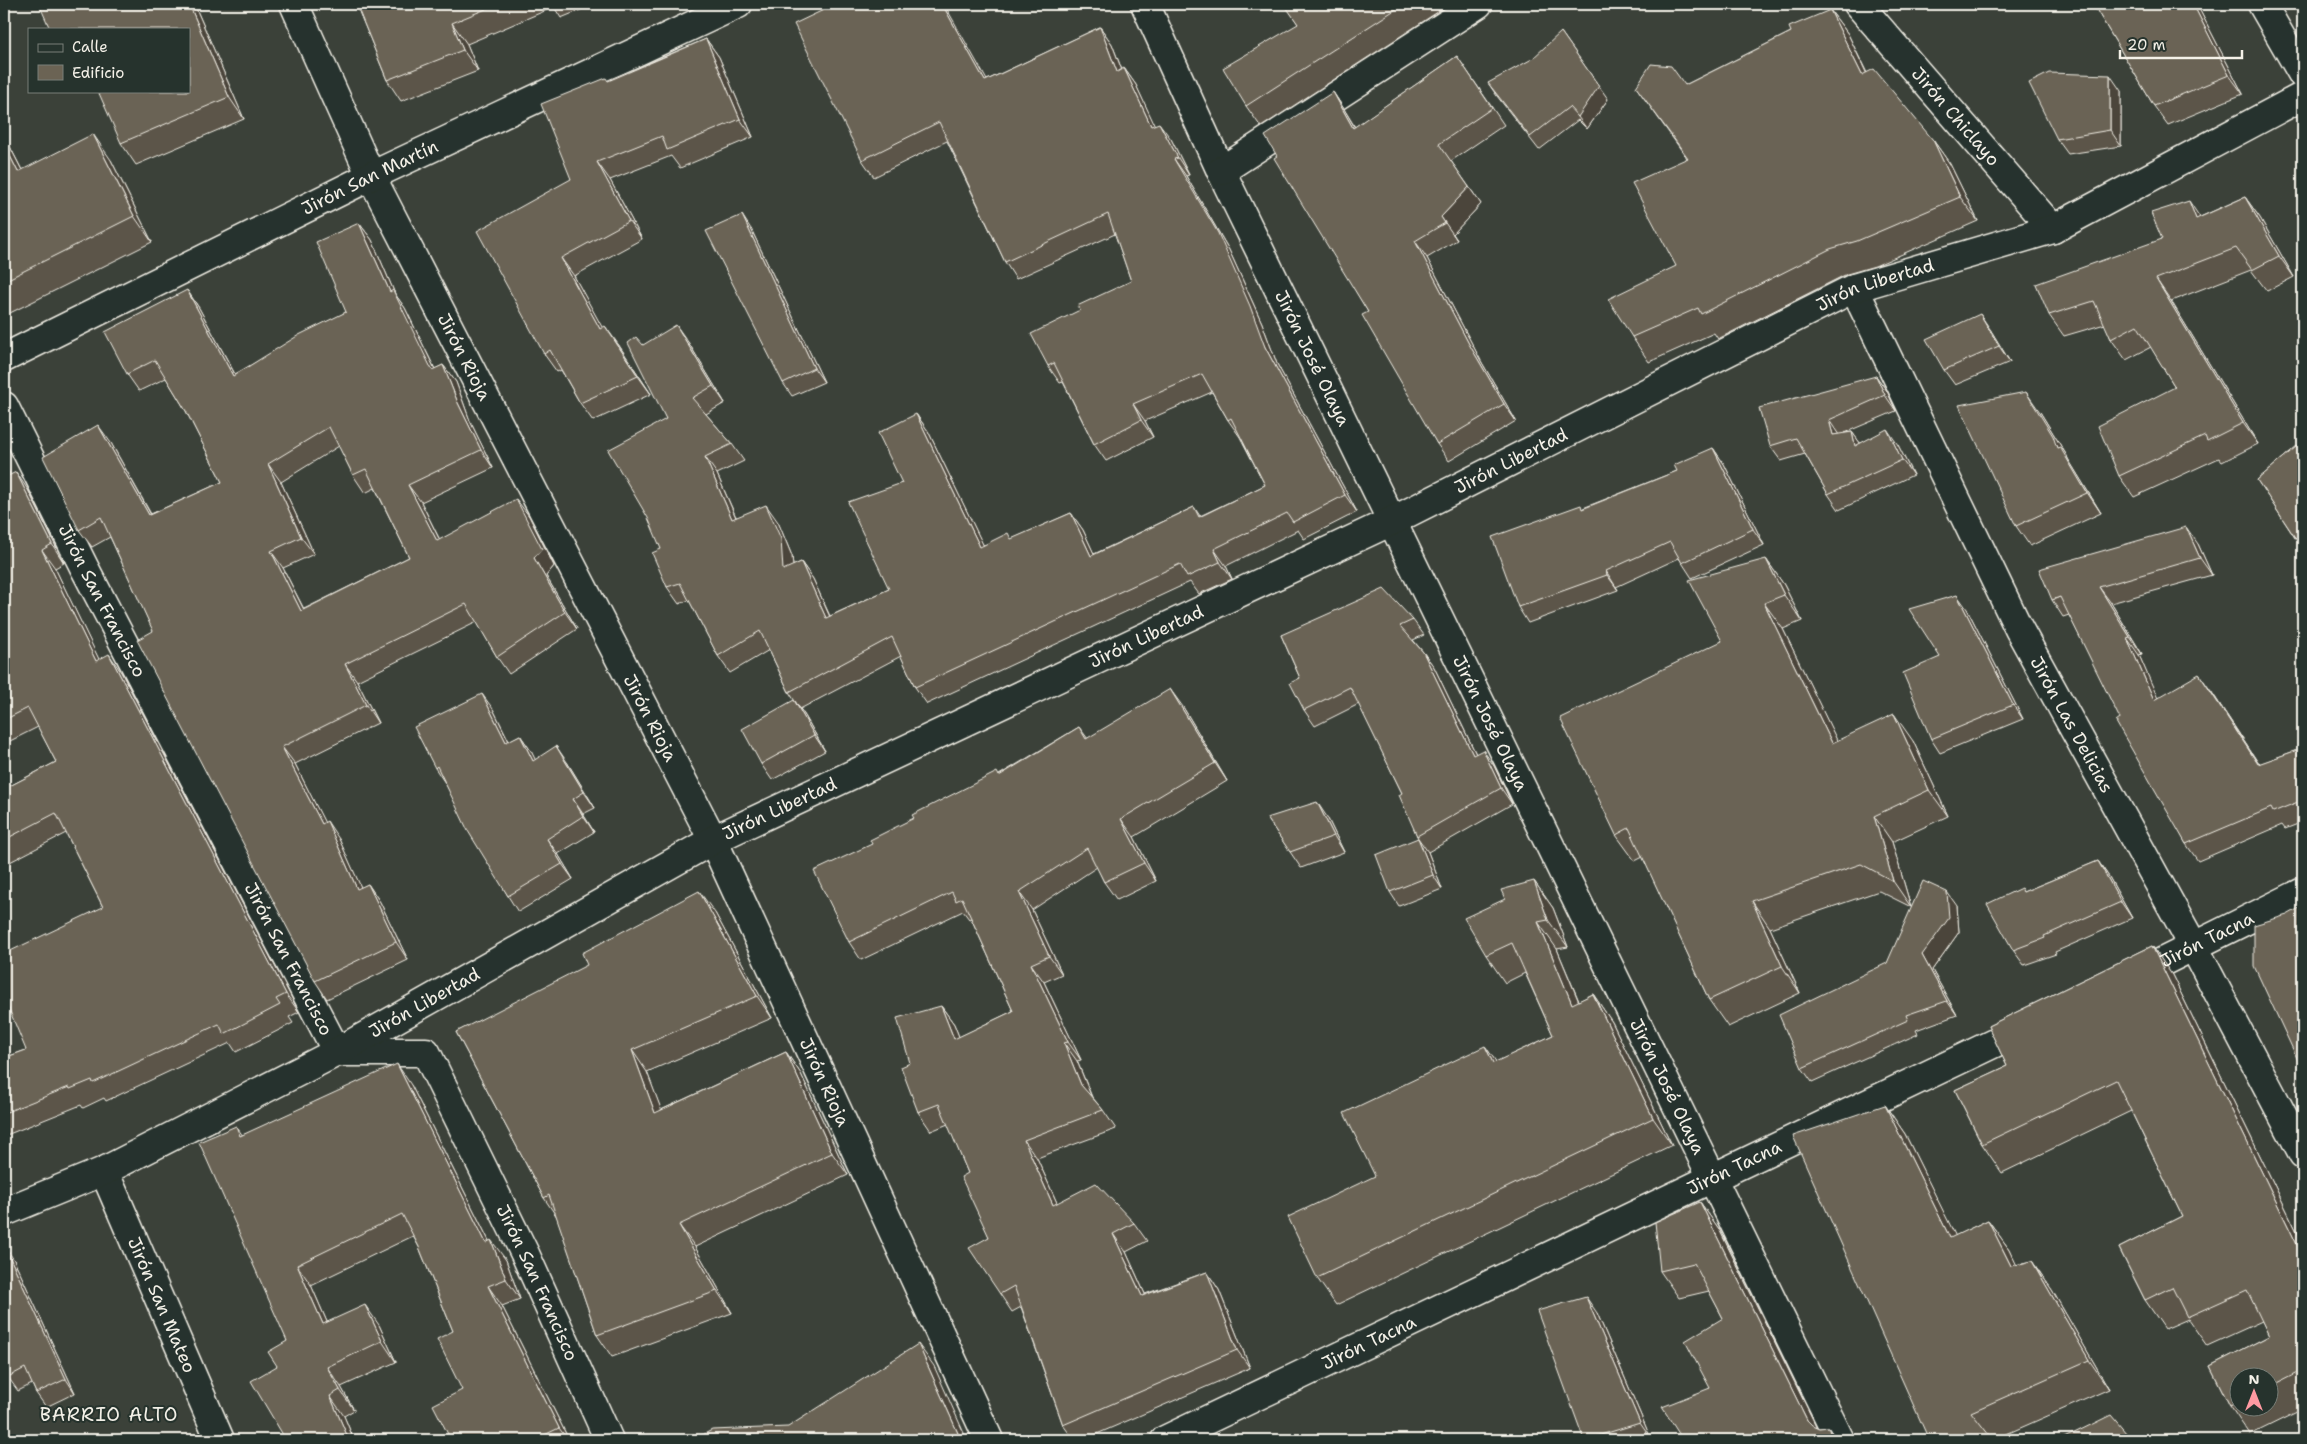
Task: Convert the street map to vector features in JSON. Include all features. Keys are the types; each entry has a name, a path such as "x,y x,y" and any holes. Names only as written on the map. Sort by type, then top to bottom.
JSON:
{"street":[{"name":"Jirón Rioja","path":"294,4 371,176 713,840 989,1440"},
{"name":"Jirón San Martín","path":"4,358 371,176 738,4"},
{"name":"Jirón José Olaya","path":"1145,4 1221,170 1840,1440"},
{"path":"1221,170 1478,4"},
{"name":"Jirón Chiclayo","path":"1858,4 2053,229"},
{"path":"2262,4 2303,75"},
{"name":"Jirón Libertad","path":"4,1212 104,1171 337,1052 713,840 1392,521 1854,288 2053,229 2303,96"},
{"name":"Jirón Las Delicias","path":"1854,288 2020,629 2194,947 2303,1154"},
{"name":"Jirón San Francisco","path":"4,406 84,567 337,1052 426,1052 526,1256 609,1440"},
{"name":"Jirón Tacna","path":"2105,990 2303,892"},
{"name":"Jirón Tacna","path":"1164,1440 2052,1016"},
{"name":"Jirón San Mateo","path":"104,1171 220,1440"}],"building":[{"path":"39,4 189,4 229,97 121,143 98,92 190,92 190,28 50,28"},
{"path":"356,4 498,4 452,23 463,50 387,80"},
{"path":"836,4 942,4 985,81 1100,27 1117,72 1124,68 1151,126 1159,123 1178,158 1174,159 1218,233 1250,306 1265,347 1345,495 1293,522 1287,513 1214,549 1220,562 1187,577 1180,564 915,687 892,637 789,692 760,631 718,656 680,583 667,587 652,553 661,549 648,518 608,450 666,419 628,343 636,337 643,345 676,325 713,386 692,398 732,444 705,457 732,519 766,505 781,539 783,570 801,562 826,618 889,589 848,502 902,483 878,433 916,414 980,547 1008,533 1011,539 1071,513 1091,556 1194,507 1199,517 1265,485 1231,418 1228,420 1202,374 1133,404 1141,420 1094,444 1054,363 1048,366 1031,334 1080,310 1077,306 1131,281 1108,214 1005,262 939,122 862,160 794,24"},
{"path":"1284,4 1404,4 1246,106 1223,68 1298,24"},
{"path":"2093,4 2193,4 2229,75 2154,106"},
{"path":"1830,10 1862,75 1874,69 1933,140 1960,197 1857,241 1830,249 1701,314 1698,308 1632,337 1608,299 1676,266 1632,183 1688,158 1636,87 1651,64 1671,66 1685,85 1791,32 1789,27"},
{"path":"1561,32 1599,86 1578,117 1569,107 1530,137 1488,83 1532,59"},
{"path":"706,39 740,119 667,150 662,136 597,162 629,221 561,258 600,329 605,326 638,376 580,403 550,350 544,354 477,231 571,179 541,104 606,78 608,81"},
{"path":"1457,56 1492,108 1439,144 1469,187 1441,217 1445,223 1415,241 1469,344 1504,404 1437,444 1362,315 1368,312 1274,158 1277,156 1265,136 1333,92 1353,128"},
{"path":"2049,73 2110,75 2110,130 2057,139 2029,83"},
{"path":"93,134 134,216 4,281 4,144 18,172"},
{"path":"2245,197 2279,256 2252,270 2236,248 2156,279 2243,423 2207,441 2205,436 2119,476 2098,426 2175,387 2137,325 2111,339 2094,301 2049,315 2036,284 2162,239 2151,213 2189,201 2196,219"},
{"path":"742,215 814,368 783,383 706,231"},
{"path":"359,223 390,292 393,290 432,370 443,365 458,403 481,450 408,485 437,541 516,499 542,549 534,558 565,612 497,657 466,604 345,664 366,705 282,747 322,824 327,821 357,889 368,884 396,942 315,981 137,640 153,631 101,517 79,530 43,457 98,425 149,515 222,482 186,411 155,360 127,374 105,332 187,290 233,376 299,335 346,312 316,242","holes":["329,427 353,475 366,469 409,557 301,611 271,551 301,537 268,464"]},
{"path":"1980,314 1999,346 1944,370 1926,339"},
{"path":"1876,376 1885,395 1829,420 1833,435 1852,432 1855,446 1887,429 1902,460 1828,494 1796,438 1770,446 1759,408"},
{"path":"2026,392 2053,436 2057,448 2060,447 2087,493 2016,526 1959,405"},
{"path":"2303,441 2303,533 2296,539 2257,480"},
{"path":"1713,448 1753,529 1682,563 1670,542 1606,571 1607,575 1518,607 1492,537 1581,505 1582,509 1677,471 1674,465"},
{"path":"4,469 8,476 16,472 52,544 42,550 96,661 109,654 286,994 276,999 280,1005 224,1034 219,1024 93,1083 92,1080 70,1089 69,1087 4,1113 4,1058 26,1050 4,997 4,954 103,907 56,813 4,840 4,789 56,762 28,708 4,720"},
{"path":"2186,527 2200,558 2099,587 2130,637 2127,638 2154,700 2199,674 2258,764 2303,748 2303,800 2273,812 2271,808 2186,844 2116,722 2120,719 2060,597 2052,600 2039,569"},
{"path":"1766,559 1784,595 1764,603 1832,743 1894,714 1929,790 1874,816 1893,881 1861,864 1752,901 1782,966 1709,1000 1629,828 1616,835 1560,718 1722,641 1689,580"},
{"path":"1384,589 1413,620 1400,626 1423,652 1473,755 1483,750 1501,788 1417,836 1399,795 1402,793 1350,687 1304,710 1290,683 1300,678 1281,635"},
{"path":"1957,595 2013,705 1931,739 1903,673 1940,657 1909,609"},
{"path":"1170,689 1215,763 1121,819 1144,863 1104,882 1087,848 1019,892 1049,956 1031,964 1068,1042 1064,1043 1081,1085 1103,1110 1024,1140 1053,1205 1096,1183 1134,1223 1113,1234 1142,1296 1207,1272 1237,1350 1063,1425 1014,1286 1000,1294 969,1248 989,1237 961,1177 968,1173 939,1104 918,1112 901,1067 910,1063 897,1018 941,1006 954,1039 1013,1011 962,898 956,901 952,892 849,942 814,871 872,844 870,840 914,818 912,815 997,772 999,776 1079,727 1086,739"},
{"path":"482,694 506,742 520,735 533,761 556,746 584,792 573,799 583,816 547,839 562,864 508,896 468,831 437,766 435,768 414,727"},
{"path":"794,700 814,735 761,764 742,729"},
{"path":"1317,802 1334,836 1290,852 1267,818"},
{"path":"1418,838 1433,875 1390,892 1376,855"},
{"path":"2098,861 2121,902 2044,936 2045,938 2013,950 1987,904 2021,888 2023,892"},
{"path":"1534,881 1548,920 1538,922 1572,1004 1593,994 1653,1118 1317,1278 1288,1217 1375,1176 1344,1113 1485,1046 1493,1063 1553,1035 1512,943 1486,955 1464,918 1505,899 1501,890"},
{"path":"1923,881 1947,892 1949,918 1922,955 1947,1001 1906,1015 1908,1020 1802,1068 1779,1015 1887,963"},
{"path":"699,891 757,996 632,1050 655,1113 786,1052 832,1153 679,1225 717,1291 597,1335 549,1195 544,1198 456,1032 587,965 582,953"},
{"path":"2303,906 2303,1071 2254,966 2254,925 2287,915"},
{"path":"2152,946 2303,1257 2303,1370 2280,1382 2280,1366 2230,1366 2230,1406 2210,1366 2269,1336 2247,1290 2187,1317 2172,1287 2145,1300 2119,1248 2182,1216 2116,1080 1982,1144 1955,1090 2007,1066 1988,1026"},
{"path":"397,1064 486,1243 491,1240 506,1279 488,1286 559,1428 534,1440 451,1440 433,1405 462,1390 437,1339 453,1331 419,1247 402,1214 297,1265 323,1324 365,1305 382,1341 327,1367 340,1390 330,1396 349,1440 286,1440 251,1381 277,1366 268,1352 287,1341 199,1142 236,1126 240,1136"},
{"path":"1885,1105 1950,1238 1988,1220 2011,1266 2032,1261 2089,1360 1971,1412 1993,1440 1929,1440 1793,1136"},
{"path":"1700,1202 1807,1420 1819,1428 1828,1427 1833,1440 1683,1440 1662,1407 1710,1388 1685,1341 1723,1318 1694,1263 1660,1271 1655,1222"},
{"path":"4,1245 66,1379 36,1393 25,1368 8,1377 4,1368"},
{"path":"1586,1297 1640,1423 1584,1440 1537,1311"},
{"path":"918,1344 961,1440 693,1440 712,1430 788,1427"},
{"path":"2111,1415 2132,1440 2060,1440"}],"district":[{"name":"BARRIO ALTO","path":"109,1414"}]}
